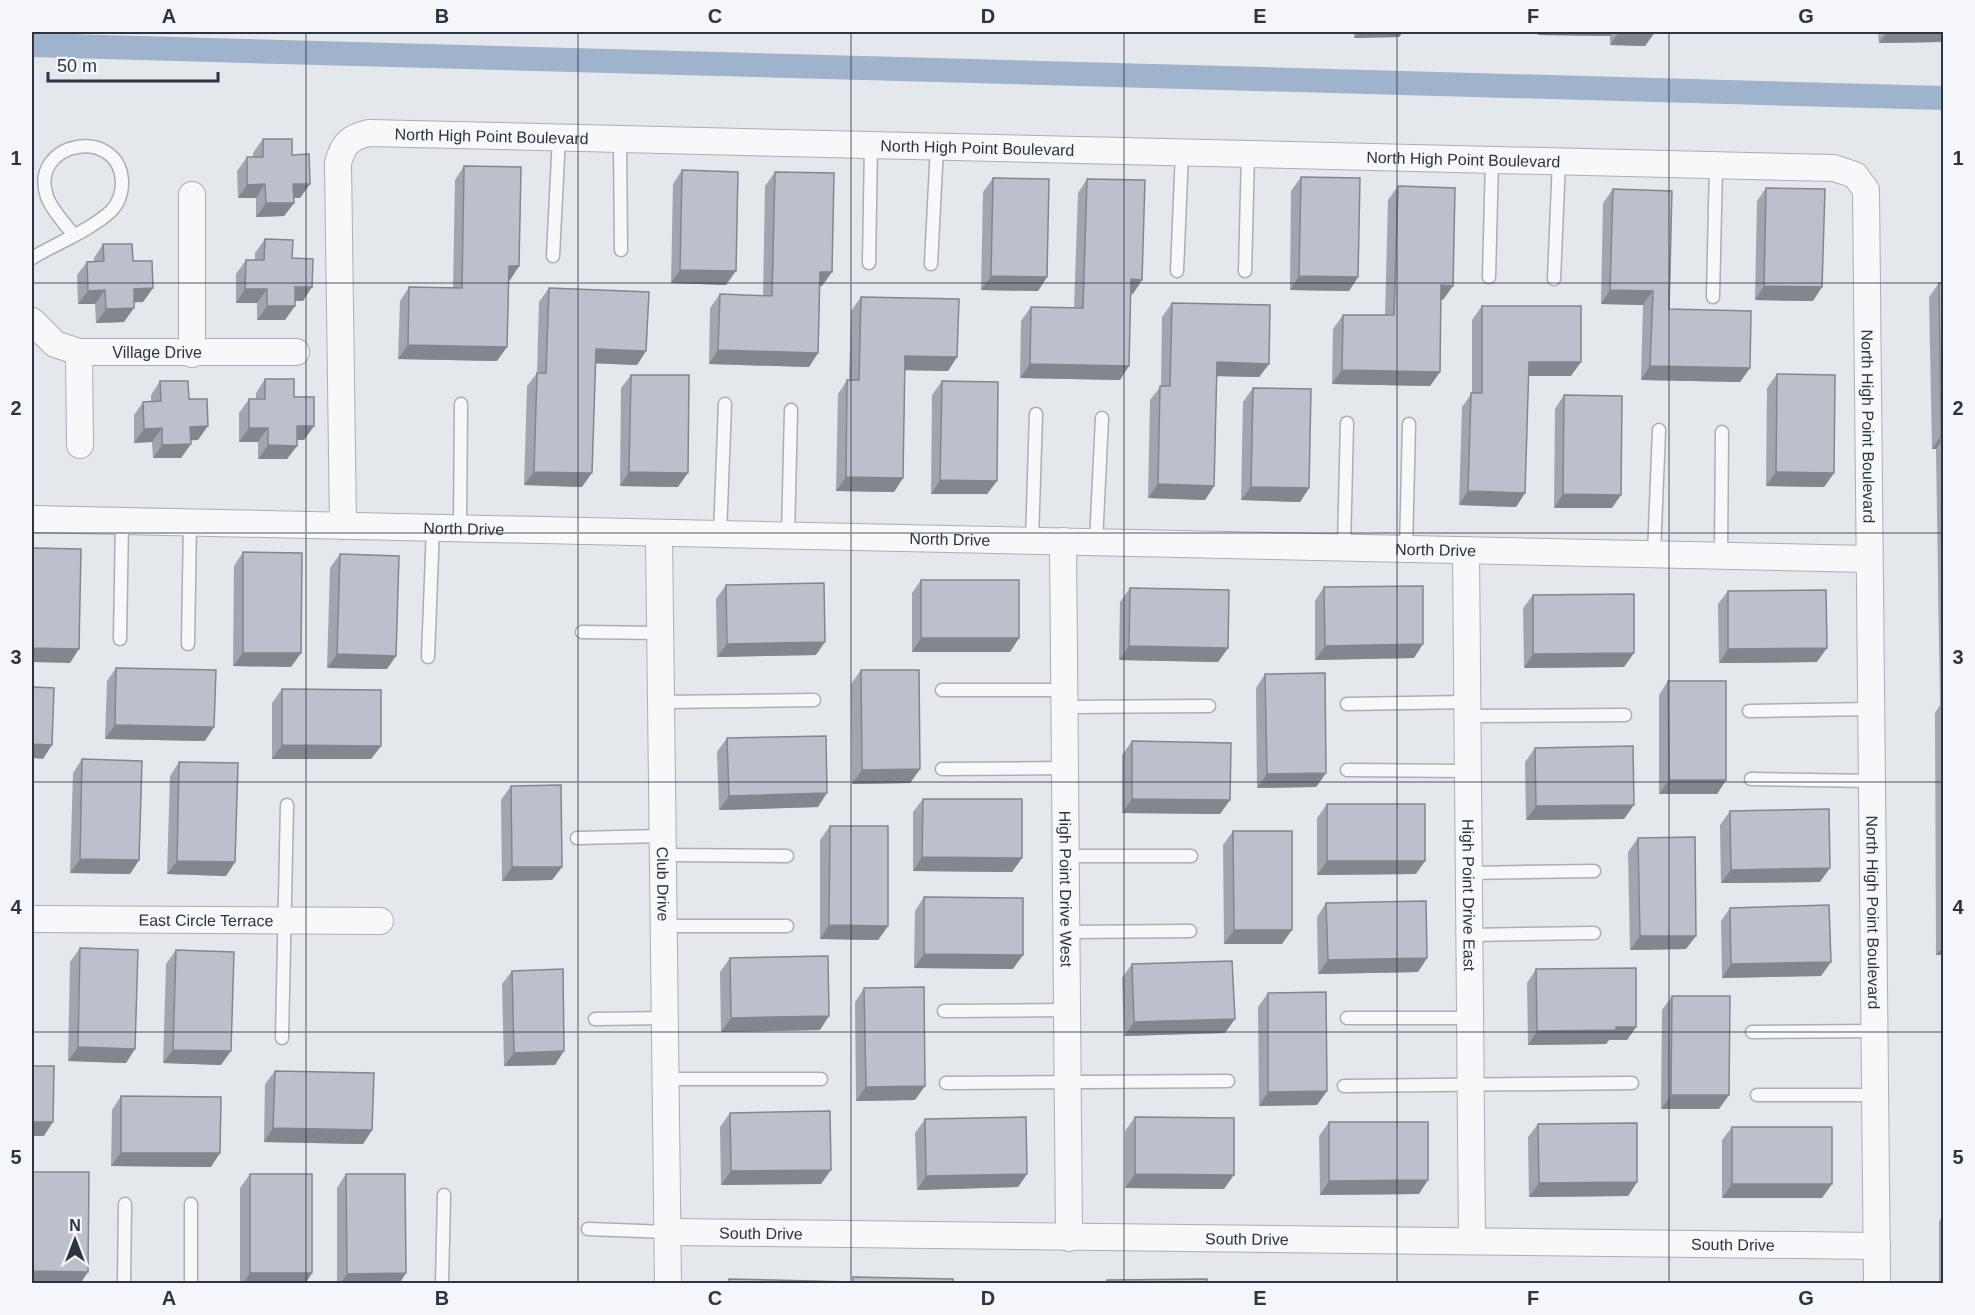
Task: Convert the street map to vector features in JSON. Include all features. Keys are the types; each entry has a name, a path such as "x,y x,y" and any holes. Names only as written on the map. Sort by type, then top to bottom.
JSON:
{"street":[{"name":"North High Point Boulevard","path":"343,526 338,163 342,147 354,136 369,132 1834,168 1855,175 1866,190 1877,1284"},
{"path":"192,195 192,354"},
{"name":"Village Drive","path":"32,321 55,344 79,352 192,354 296,352"},
{"path":"79,352 80,445"},
{"name":"North Drive","path":"32,519 1869,559"},
{"name":"Club Drive","path":"659,534 669,1232"},
{"name":"High Point Drive West","path":"1063,542 1069,1238"},
{"name":"High Point Drive East","path":"1466,550 1472,1240"},
{"name":"East Circle Terrace","path":"32,919 380,921"},
{"path":"668,1284 669,1232"},
{"name":"South Drive","path":"669,1232 1877,1246"}],"lane":[{"path":"553,256 559,137"},
{"path":"620,139 621,250"},
{"path":"869,263 871,145"},
{"path":"32,258 73,234 112,210 122,191 120,169 106,152 96,147 74,146 64,150 49,166 45,177 47,198 73,234"},
{"path":"931,264 937,146"},
{"path":"1177,271 1182,152"},
{"path":"1245,271 1248,154"},
{"path":"1489,277 1492,159"},
{"path":"1554,279 1559,161"},
{"path":"1713,297 1716,165"},
{"path":"460,529 461,404"},
{"path":"720,535 725,404"},
{"path":"788,536 791,410"},
{"path":"1032,541 1036,414"},
{"path":"1096,542 1102,418"},
{"path":"1344,548 1347,423"},
{"path":"1406,549 1409,424"},
{"path":"1654,554 1659,430"},
{"path":"1721,556 1722,432"},
{"path":"120,639 122,521"},
{"path":"188,644 190,522"},
{"path":"428,657 433,528"},
{"path":"582,632 661,633"},
{"path":"942,690 1209,706"},
{"path":"662,702 814,699"},
{"path":"1347,704 1625,715"},
{"path":"1749,711 1871,709"},
{"path":"942,769 1065,768"},
{"path":"1347,770 1468,771"},
{"path":"1751,778 1872,781"},
{"path":"282,1038 286,920 286,805"},
{"path":"577,838 787,856"},
{"path":"1065,856 1191,856"},
{"path":"1469,873 1594,871"},
{"path":"664,926 787,926"},
{"path":"1066,932 1190,930"},
{"path":"1469,935 1594,933"},
{"path":"944,1011 1067,1010"},
{"path":"595,1018 666,1018"},
{"path":"1347,1018 1470,1018"},
{"path":"1752,1032 1875,1031"},
{"path":"666,1079 821,1079"},
{"path":"946,1083 1228,1081"},
{"path":"1344,1086 1632,1083"},
{"path":"1757,1095 1875,1095"},
{"path":"442,1284 444,1195"},
{"path":"124,1284 125,1204"},
{"path":"191,1204 191,1284"},
{"path":"588,1229 669,1232"}],"building":[{"path":"263,139 292,139 292,155 309,154 310,184 293,184 294,203 266,203 265,184 247,185 247,157 263,157"},
{"path":"464,166 521,167 519,266 509,266 507,347 408,345 409,287 462,288"},
{"path":"682,170 738,172 736,271 680,270"},
{"path":"775,172 834,173 832,272 820,272 818,353 718,350 720,294 772,296"},
{"path":"1301,177 1360,178 1358,277 1299,276"},
{"path":"993,178 1049,179 1047,277 991,276"},
{"path":"1087,179 1145,180 1142,280 1131,279 1129,366 1030,364 1031,307 1083,308"},
{"path":"1398,186 1455,188 1453,286 1441,285 1440,372 1342,370 1343,315 1394,315"},
{"path":"1766,188 1825,189 1822,287 1764,286"},
{"path":"1613,189 1672,191 1669,309 1751,311 1750,368 1650,366 1653,291 1610,290"},
{"path":"265,239 293,240 292,258 313,259 312,287 295,287 295,306 267,306 267,289 245,289 246,260 264,260"},
{"path":"103,244 132,244 133,261 152,261 153,288 134,289 134,308 106,309 105,290 88,291 87,262 104,261"},
{"path":"1939,283 1944,283 1944,435 1941,435"},
{"path":"549,288 649,292 646,351 596,349 592,473 534,472 537,373 546,373"},
{"path":"861,297 959,299 957,357 905,356 903,478 846,477 847,380 859,380"},
{"path":"1172,303 1270,305 1269,364 1217,362 1214,486 1158,484 1160,386 1170,386"},
{"path":"1482,306 1581,306 1581,362 1529,362 1525,493 1468,491 1471,393 1482,393"},
{"path":"1777,374 1835,375 1834,473 1776,472"},
{"path":"631,375 689,375 688,473 629,472"},
{"path":"265,379 294,379 294,397 314,397 314,426 297,426 297,446 268,445 268,428 249,428 249,399 265,399"},
{"path":"160,381 188,381 189,399 207,399 208,426 190,427 191,444 162,445 162,428 144,429 143,402 161,401"},
{"path":"942,381 998,382 997,481 940,480"},
{"path":"1253,388 1311,389 1309,488 1251,487"},
{"path":"1564,395 1622,396 1621,495 1563,494"},
{"path":"32,548 81,549 79,649 32,648"},
{"path":"243,552 302,553 301,653 243,653"},
{"path":"340,554 399,556 396,656 337,654"},
{"path":"921,580 1019,580 1019,638 921,638"},
{"path":"824,583 825,642 727,644 726,585"},
{"path":"1423,586 1423,644 1325,646 1324,587"},
{"path":"1130,588 1229,590 1228,648 1129,646"},
{"path":"1826,590 1827,648 1728,649 1728,591"},
{"path":"1634,594 1634,653 1533,654 1533,595"},
{"path":"116,668 216,670 214,727 115,725"},
{"path":"861,670 919,670 920,769 862,770"},
{"path":"1325,673 1326,773 1267,774 1265,674"},
{"path":"1668,681 1726,681 1726,780 1669,780"},
{"path":"32,687 54,688 52,745 32,744"},
{"path":"282,689 381,690 381,746 282,745"},
{"path":"826,736 827,793 729,796 727,738"},
{"path":"1132,741 1231,743 1230,800 1132,799"},
{"path":"1633,746 1634,805 1536,806 1535,748"},
{"path":"82,759 142,761 139,860 80,859"},
{"path":"179,762 238,763 235,862 177,861"},
{"path":"561,785 562,867 512,867 511,786"},
{"path":"923,799 1022,799 1022,858 922,857"},
{"path":"1327,804 1425,804 1425,861 1327,861"},
{"path":"1829,809 1830,868 1731,870 1730,811"},
{"path":"830,826 888,826 888,926 829,925"},
{"path":"1233,831 1292,831 1292,930 1234,930"},
{"path":"1695,837 1696,936 1640,936 1638,838"},
{"path":"924,897 1023,898 1023,955 924,954"},
{"path":"1426,901 1427,958 1328,960 1326,903"},
{"path":"1829,905 1831,962 1731,964 1730,908"},
{"path":"80,948 138,950 135,1049 78,1047"},
{"path":"176,950 234,952 231,1051 173,1050"},
{"path":"828,956 829,1016 731,1018 730,958"},
{"path":"1232,961 1235,1019 1134,1022 1132,964"},
{"path":"1636,968 1636,1027 1616,1027 1616,1030 1537,1031 1536,969"},
{"path":"563,969 564,1051 514,1053 512,971"},
{"path":"924,987 925,1086 866,1087 864,988"},
{"path":"1326,992 1327,1091 1268,1092 1268,993"},
{"path":"1672,996 1730,996 1729,1095 1671,1095"},
{"path":"32,1066 54,1066 53,1122 32,1122"},
{"path":"275,1071 374,1073 372,1130 273,1128"},
{"path":"121,1096 221,1097 220,1153 121,1153"},
{"path":"830,1111 831,1170 731,1171 730,1113"},
{"path":"1026,1117 1027,1174 926,1176 925,1119"},
{"path":"1135,1117 1234,1118 1234,1175 1135,1174"},
{"path":"1329,1122 1428,1122 1428,1180 1329,1181"},
{"path":"1637,1123 1637,1182 1539,1183 1538,1124"},
{"path":"1732,1127 1832,1127 1832,1184 1732,1184"},
{"path":"32,1172 89,1172 88,1272 32,1271"},
{"path":"250,1174 312,1174 312,1273 250,1273"},
{"path":"346,1174 405,1174 406,1273 347,1274"},
{"path":"853,1277 953,1279 953,1284 729,1284 729,1279 853,1282"},
{"path":"1207,1279 1207,1284 1107,1284 1107,1280"},
{"path":"1354,1282 1454,1282 1454,1284 1354,1284"},
{"path":"1608,1282 1629,1282 1629,1284 1608,1284"}],"waterway":[{"path":"32,45 1944,98"}]}
